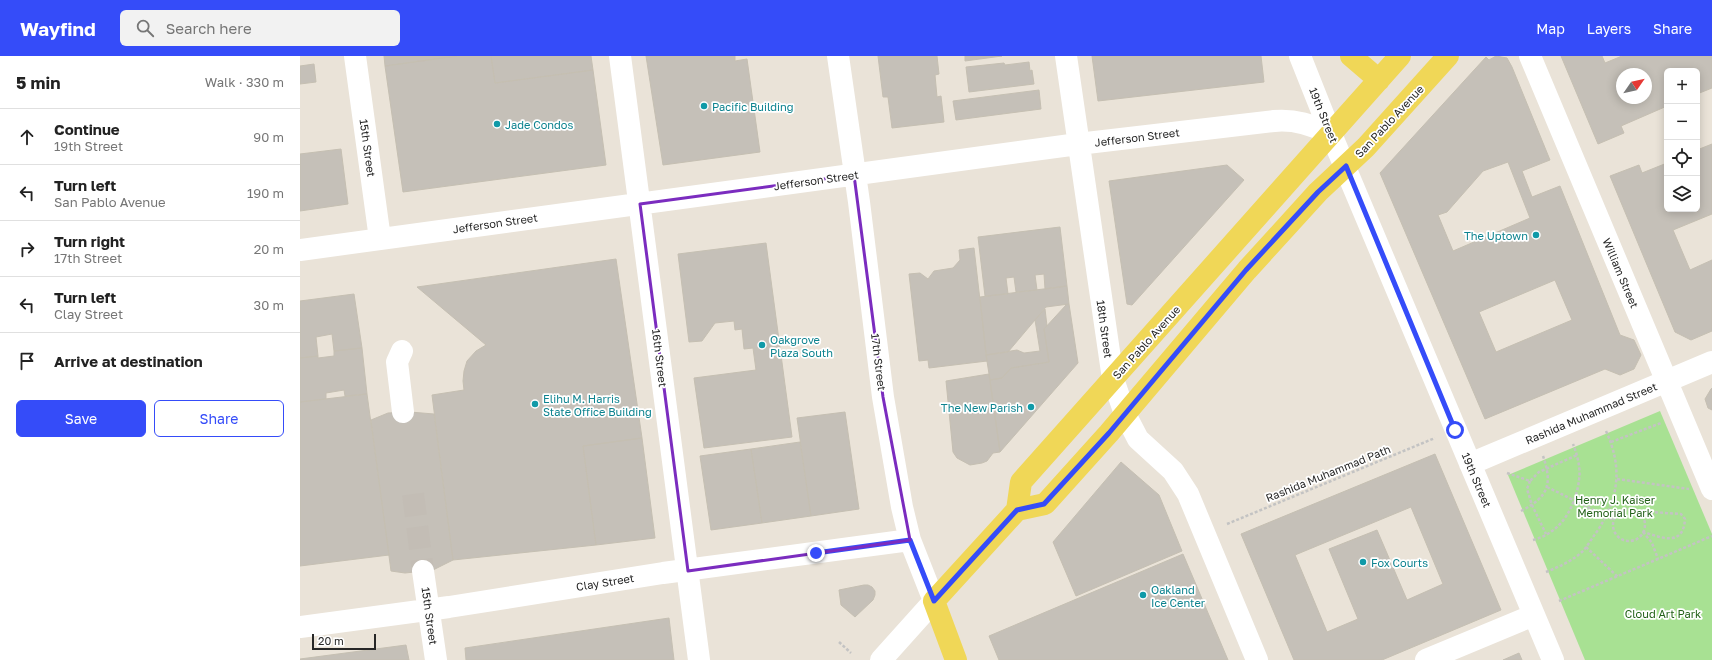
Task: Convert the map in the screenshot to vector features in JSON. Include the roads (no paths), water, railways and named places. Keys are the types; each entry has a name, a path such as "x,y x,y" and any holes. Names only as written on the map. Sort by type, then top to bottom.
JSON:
{"main road":[{"path":"1351,56 1379,80"},
{"name":"San Pablo Avenue","path":"1400,56 1021,482 1017,510 1044,504 1124,414 1246,270 1318,192 1366,148 1448,56"},
{"path":"934,601 1017,510"},
{"name":"17th Street","path":"934,601 956,660"}],"street":[{"name":"15th Street","path":"355,56 380,240"},
{"name":"16th Street","path":"620,56 700,660"},
{"name":"17th Street","path":"838,56 884,404 902,507 910,540 934,601"},
{"name":"18th Street","path":"1066,56 1113,379 1124,414 1138,439 1172,471 1188,494 1258,660"},
{"name":"19th Street","path":"1300,56 1331,134 1346,166 1553,660"},
{"name":"William Street","path":"1530,56 1712,489"},
{"name":"Jefferson Street","path":"300,250 1078,144 1287,120 1302,123 1331,134"},
{"path":"402,352 397,362 403,412"},
{"name":"Rashida Muhammad Street","path":"1470,464 1712,362"},
{"name":"Clay Street","path":"300,627 910,540"},
{"name":"15th Street","path":"423,571 436,660"},
{"path":"881,660 934,601"},
{"path":"1426,660 1534,614"}],"tunnel":[{"path":"413,494 423,571"}],"place":[{"name":"Pacific Building","path":"704,106"},
{"name":"Jade Condos","path":"497,124"},
{"name":"The Uptown","path":"1536,235"},
{"name":"Oakgrove Plaza South","path":"762,345"},
{"name":"Elihu M. Harris State Office Building","path":"535,404"},
{"name":"The New Parish","path":"1031,407"},
{"name":"Fox Courts","path":"1363,562"},
{"name":"Oakland Ice Center","path":"1143,595"}],"park label":[{"name":"Henry J. Kaiser Memorial Park","path":"1615,505"},
{"name":"Cloud Art Park","path":"1663,613"}]}
